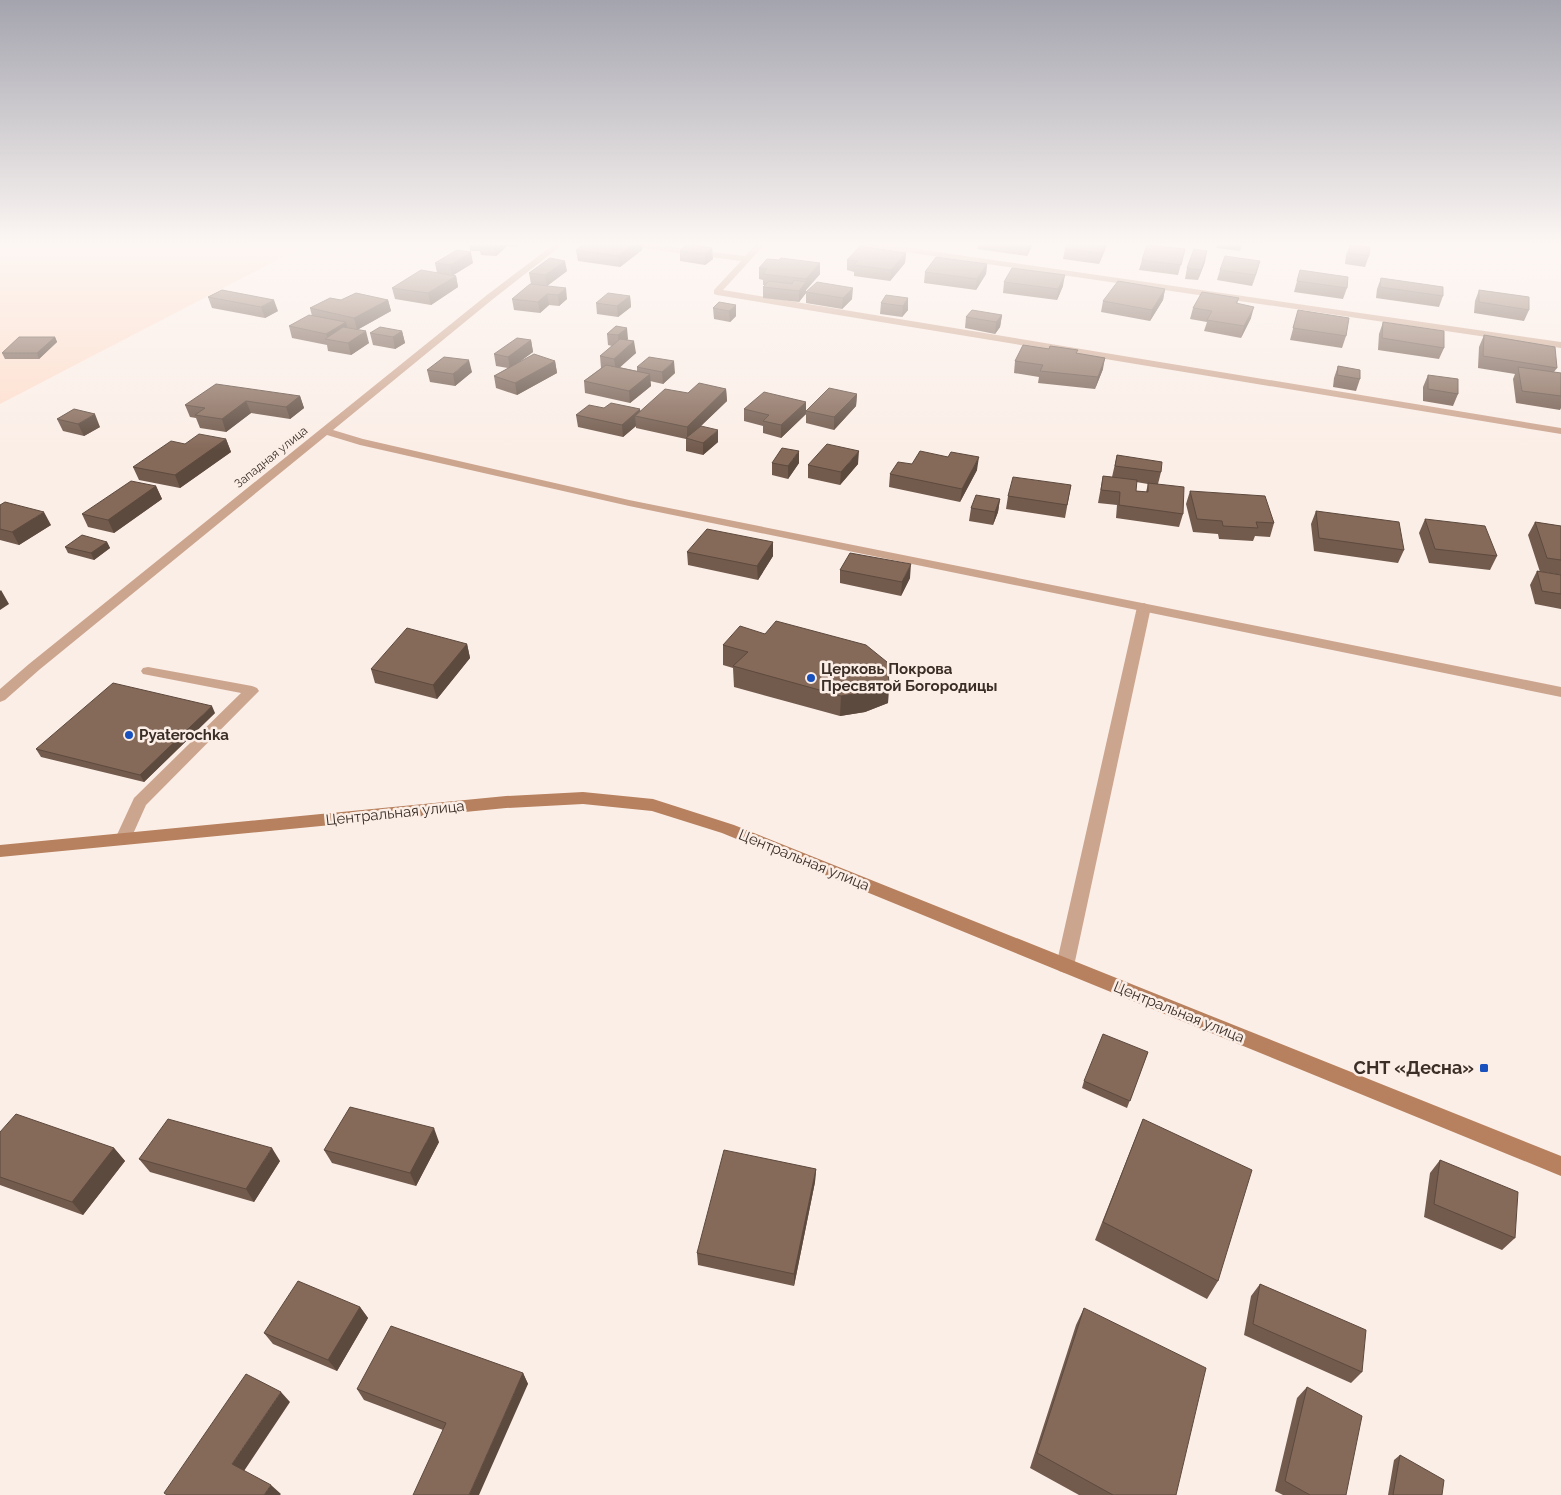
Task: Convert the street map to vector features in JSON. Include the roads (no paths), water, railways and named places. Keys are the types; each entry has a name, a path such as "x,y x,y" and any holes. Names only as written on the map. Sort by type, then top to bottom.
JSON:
{"street":[{"name":"Западная улица","path":"0,697 34,667 473,312"},
{"path":"837,312 1561,431"},
{"path":"1332,312 1561,345"},
{"path":"326,431 360,442 629,503 1561,692"},
{"path":"1065,966 1144,607"},
{"path":"123,839 140,802 252,691 148,671"},
{"name":"Центральная улица","path":"0,851 506,802 583,798 653,805 728,829 1561,1166"}],"place":[{"name":"Церковь Покрова Пресвятой Богородицы","path":"811,678"},
{"name":"Pyaterochka","path":"129,735"},
{"name":"СНТ «Десна»","path":"1484,1068"}]}
